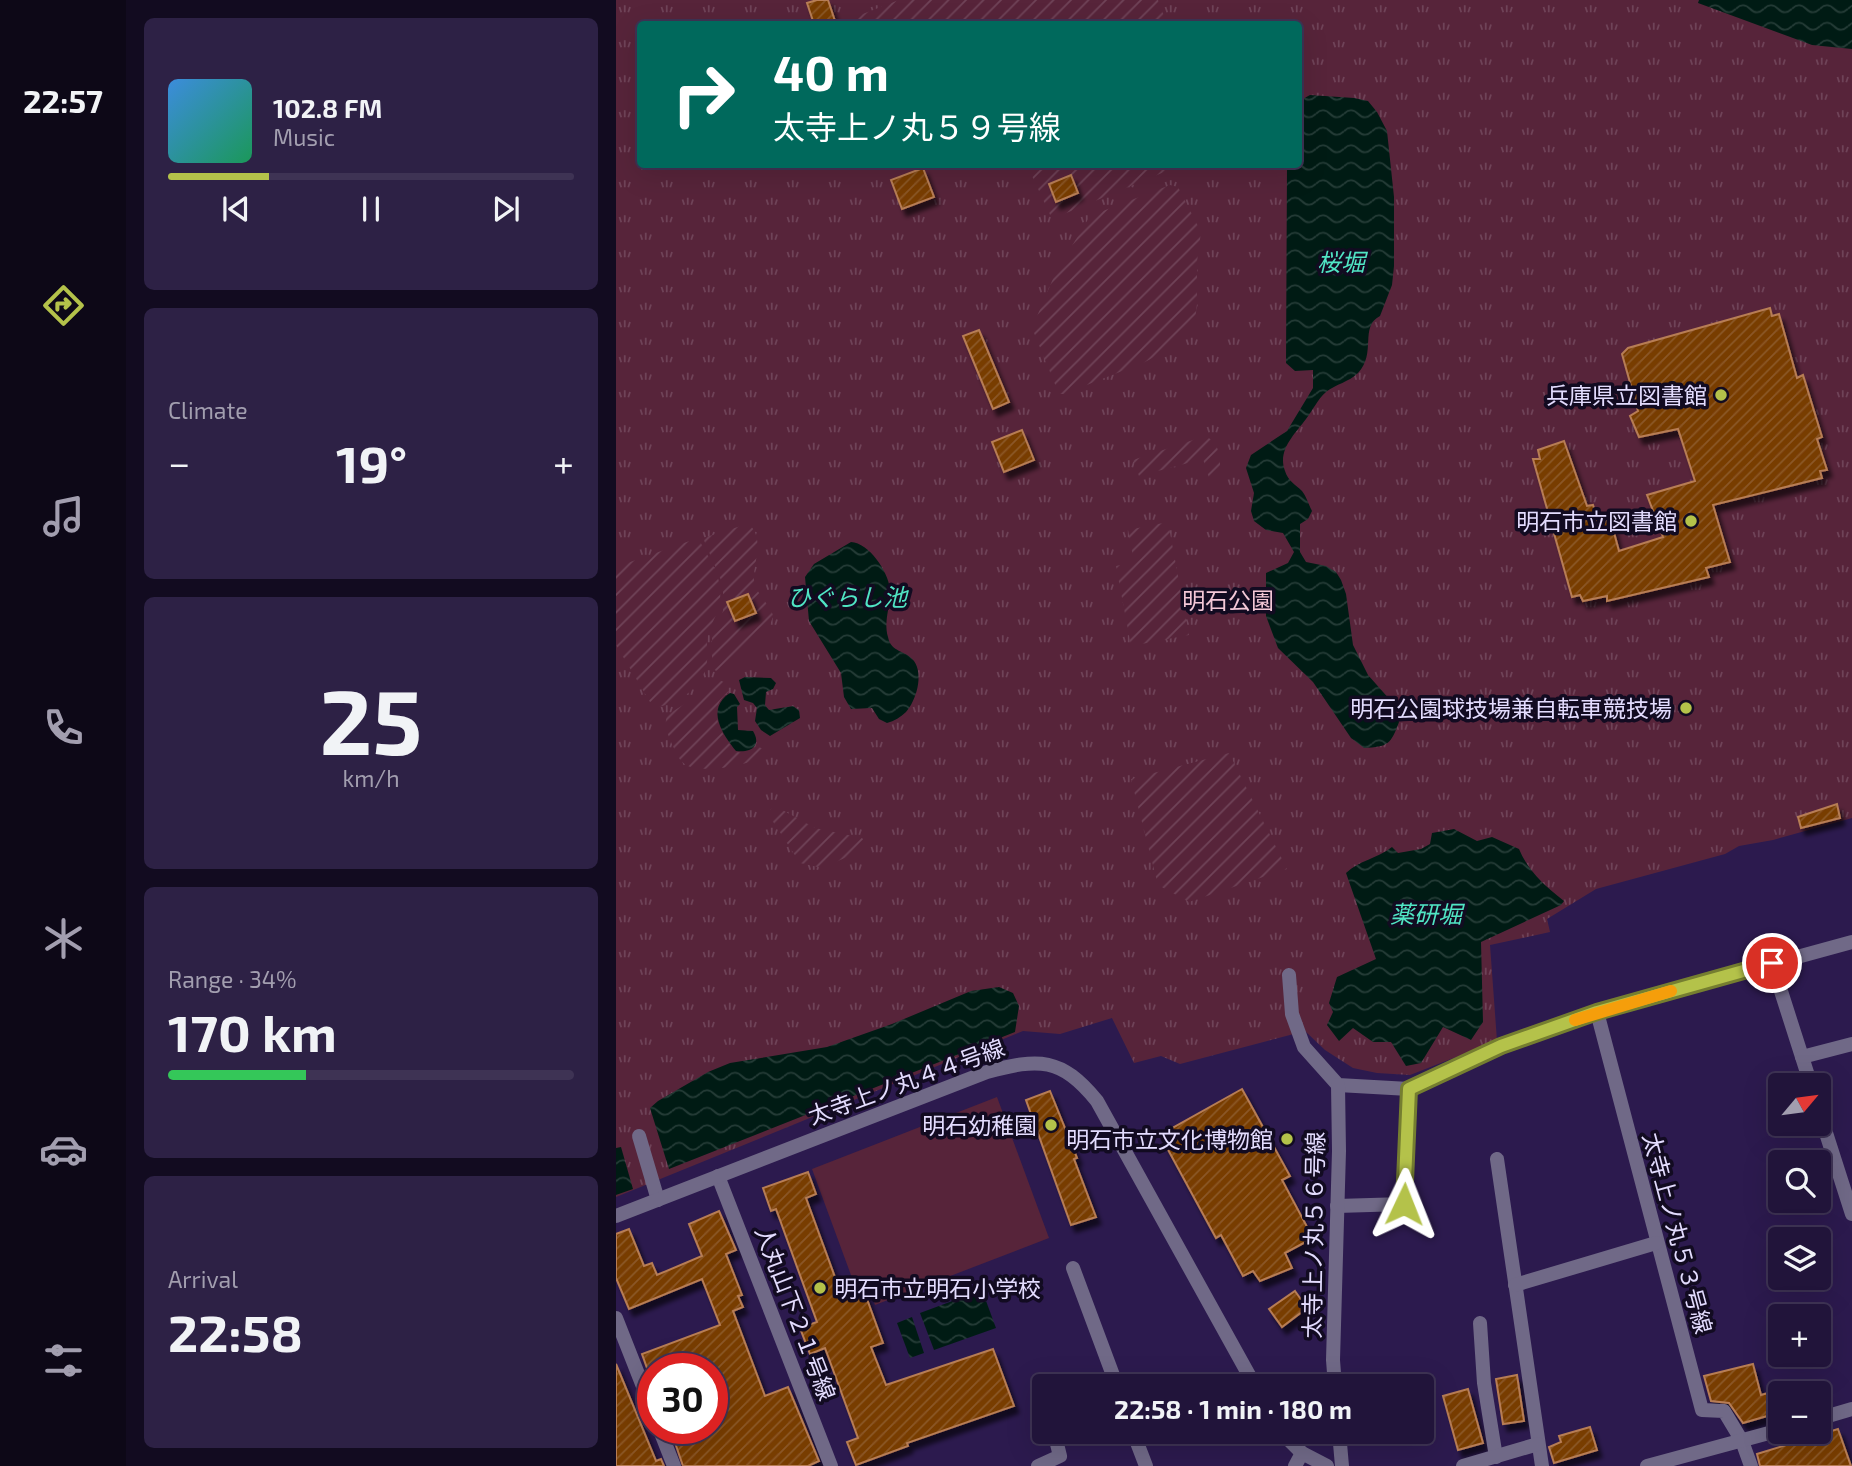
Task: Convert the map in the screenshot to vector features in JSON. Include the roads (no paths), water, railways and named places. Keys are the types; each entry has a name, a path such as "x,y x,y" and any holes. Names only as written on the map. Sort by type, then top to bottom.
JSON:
{"street":[{"path":"1289,975 1292,1014 1304,1047 1338,1085 1409,1089 1501,1046 1597,1012 1852,942"},
{"path":"1772,963 1807,1073"},
{"name":"太寺上ノ丸５３号線","path":"1597,1012 1702,1410 1724,1411 1742,1441"},
{"path":"1802,1057 1852,1044"},
{"name":"太寺上ノ丸４４号線","path":"616,1216 987,1072 1021,1063 1044,1063 1080,1081 1097,1101 1248,1374"},
{"name":"太寺上ノ丸５６号線","path":"1334,1374 1338,1085"},
{"path":"1337,1206 1404,1204 1409,1089"},
{"path":"639,1136 658,1200"},
{"path":"1827,1136 1852,1214"},
{"path":"1497,1159 1542,1466"},
{"name":"人丸山下２１号線","path":"718,1176 831,1466"},
{"path":"1515,1284 1656,1243"},
{"path":"1073,1268 1113,1374"},
{"path":"616,1318 637,1371"},
{"path":"1480,1322 1484,1382 1496,1457"},
{"path":"1831,1415 1852,1409"},
{"path":"1647,1466 1768,1433"},
{"path":"1742,1441 1751,1466"},
{"path":"665,1444 674,1466"},
{"path":"1038,1466 1060,1456 1057,1444"},
{"path":"1138,1444 1146,1466"},
{"path":"1288,1444 1298,1460 1326,1466"},
{"path":"1340,1444 1342,1466"},
{"path":"1464,1466 1538,1444"}],"water":[{"path":"1699,0 1852,0 1852,49 1812,45 1698,3"},
{"name":"桜堀","path":"1310,95 1368,101 1387,131 1394,197 1392,285 1380,316 1370,327 1364,365 1354,376 1323,395 1292,437 1283,456 1286,474 1303,493 1312,511 1308,519 1300,524 1300,552 1306,562 1326,566 1336,572 1341,580 1346,594 1353,645 1368,675 1391,701 1399,722 1388,743 1364,748 1351,738 1313,682 1278,648 1266,616 1266,573 1288,563 1294,552 1283,533 1266,530 1254,521 1251,511 1254,493 1246,468 1251,455 1287,431 1313,388 1313,370 1295,371 1286,363 1287,168 1302,168 1302,99"},
{"name":"ひぐらし池","path":"851,542 871,553 886,574 890,589 886,624 890,642 895,649 914,661 917,667 918,688 910,707 900,717 887,723 879,719 872,708 851,709 844,697 841,673 809,621 805,577 814,564"},
{"path":"745,677 771,678 776,683 773,689 766,692 765,705 769,710 793,706 799,710 800,718 770,736 761,730 755,721 757,708 753,703 744,700 739,680"},
{"path":"730,693 734,694 740,704 737,707 738,730 753,731 755,736 756,744 750,750 736,751 719,722 719,707"},
{"name":"薬研堀","path":"1454,829 1477,841 1492,837 1519,849 1538,878 1564,901 1561,905 1481,942 1483,1022 1471,1040 1443,1027 1421,1063 1406,1066 1391,1042 1373,1042 1353,1028 1339,1041 1327,1025 1333,1012 1329,1003 1337,977 1376,959 1346,873 1392,847 1398,853 1421,849 1430,844 1432,833"},
{"path":"999,987 1013,993 1019,1006 1015,1032 669,1169 650,1108 708,1072 730,1063 827,1047 892,1024 971,991"},
{"path":"621,1147 633,1189 616,1195 616,1148"},
{"path":"982,1290 996,1328 934,1350 920,1313"},
{"path":"912,1317 924,1353 910,1358 897,1323"}],"place":[{"name":"兵庫県立図書館","path":"1721,395"},
{"name":"明石市立図書館","path":"1691,521"},
{"name":"明石公園球技場兼自転車競技場","path":"1686,708"},
{"name":"明石幼稚園","path":"1051,1125"},
{"name":"明石市立文化博物館","path":"1287,1139"},
{"name":"明石市立明石小学校","path":"820,1288"}],"park label":[{"name":"明石公園","path":"1228,600"}]}
